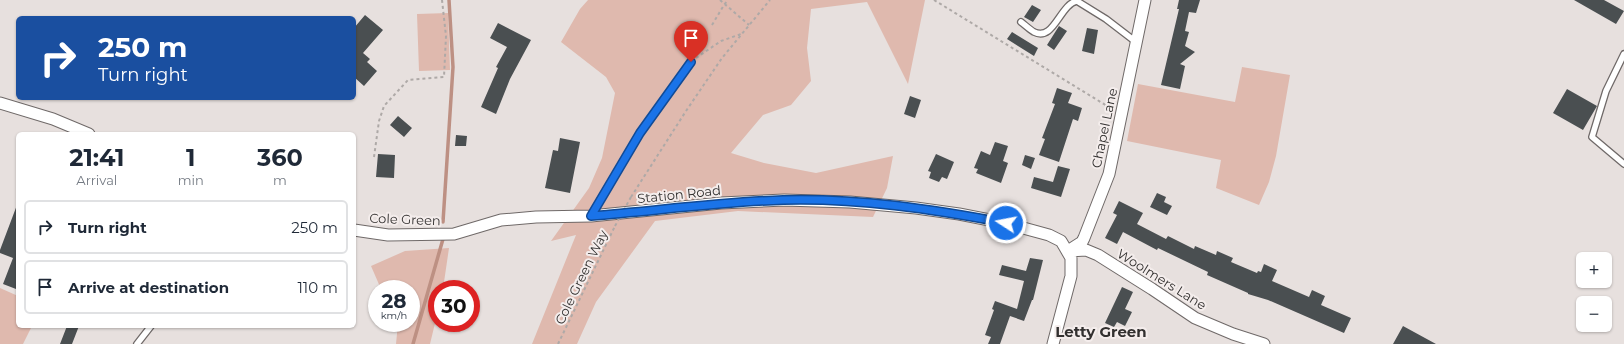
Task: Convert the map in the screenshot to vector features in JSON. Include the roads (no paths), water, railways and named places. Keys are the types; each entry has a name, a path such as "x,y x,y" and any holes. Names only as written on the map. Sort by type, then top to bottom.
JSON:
{"street":[{"name":"Chapel Lane","path":"1068,251 1082,242 1091,223 1109,174 1145,0"},
{"path":"0,103 53,119 84,132"},
{"name":"Station Road","path":"454,234 501,220 536,217 591,216 722,203 784,200 850,202 916,208 1006,223 1049,235 1061,241 1068,251"},
{"name":"Cole Green","path":"356,230 388,235 454,234"},
{"name":"Woolmers Lane","path":"1068,251 1086,250 1098,255 1196,318 1233,334 1264,344"},
{"path":"1053,344 1070,276 1071,258 1068,251"}],"lane":[{"path":"1021,22 1035,32 1040,33 1048,31 1068,5 1077,1 1106,19 1136,42"},
{"path":"1624,54 1606,91 1592,137 1624,164"},
{"path":"591,216 640,133 691,62"},
{"path":"137,344 149,328"}],"waterway":[{"path":"443,222 453,67 449,0"},
{"path":"413,344 443,239"}],"district":[{"name":"Letty Green","path":"1101,331"}]}
